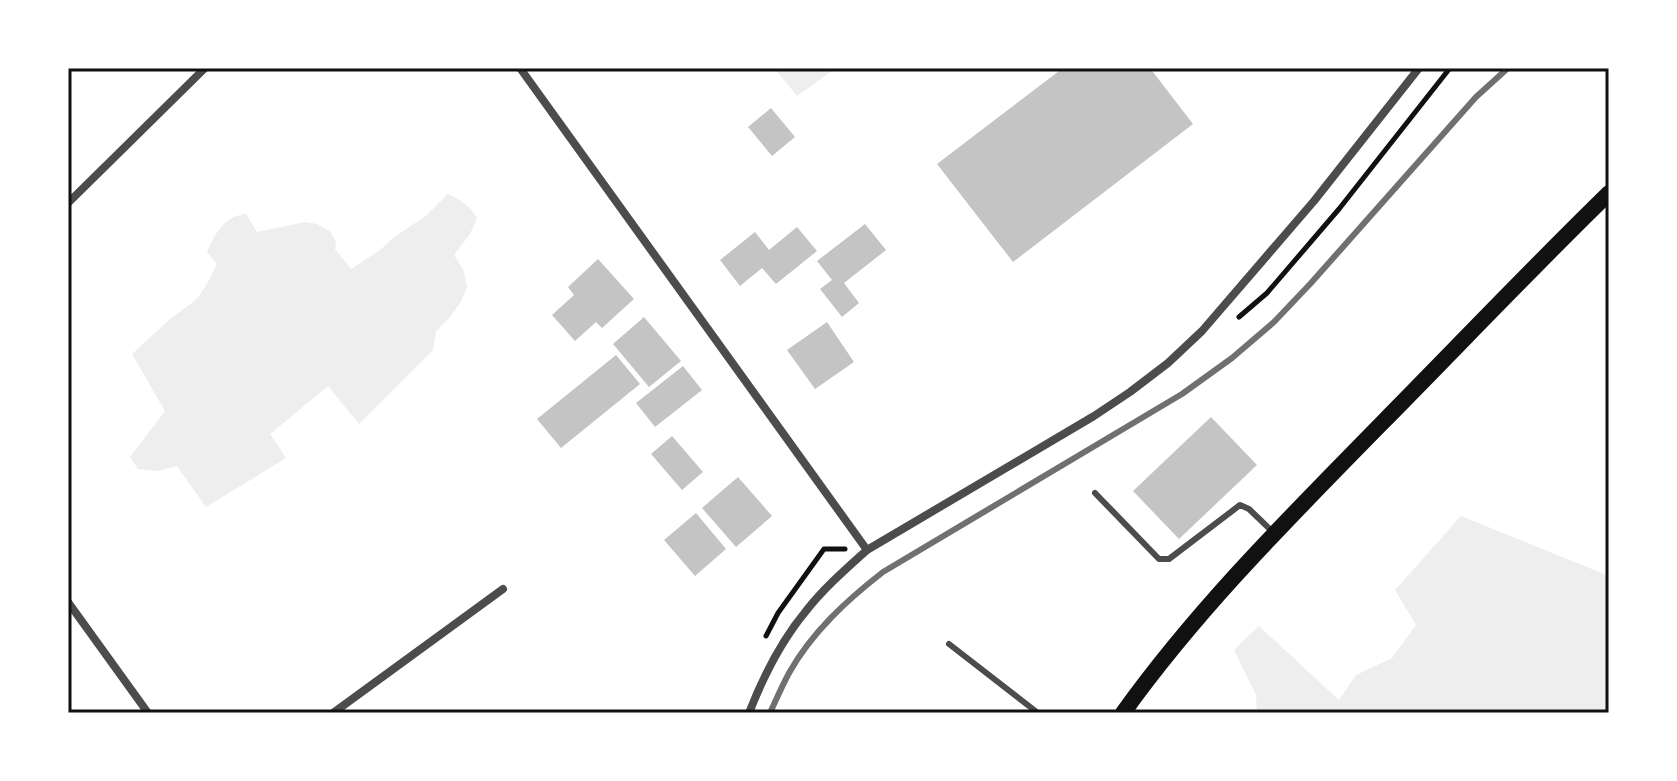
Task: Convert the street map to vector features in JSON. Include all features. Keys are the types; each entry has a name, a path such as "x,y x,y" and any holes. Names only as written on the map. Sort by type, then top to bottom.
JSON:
{"main road":[{"path":"1123,713 1197,617 1274,533 1609,193"}],"street":[{"path":"68,203 205,68"},
{"path":"520,68 867,550"},
{"path":"749,713 779,649 806,611 867,550 1094,416 1168,363 1202,331 1314,201 1419,68"},
{"path":"333,713 503,589"},
{"path":"68,602 148,713"}],"lane":[{"path":"1095,493 1159,559 1169,559 1240,505 1249,509 1274,533"},
{"path":"949,644 1038,713"}],"shaded area":[{"path":"774,68 836,68 797,96"},
{"path":"448,194 465,204 477,218 470,234 454,255 463,269 467,287 461,302 436,331 433,350 359,424 328,386 270,434 286,458 206,507 177,466 158,471 138,469 130,457 165,411 132,354 196,300 217,264 207,252 226,222 246,214 257,232 305,222 317,224 330,231 336,242 335,249 351,269 427,215"},
{"path":"1461,516 1609,576 1609,713 1257,713 1256,695 1234,650 1259,626 1339,700 1356,675 1392,658 1416,625 1395,590"}],"building":[{"path":"1063,68 1150,68 1193,124 1013,262 937,164"},
{"path":"771,108 795,137 772,156 748,127"},
{"path":"865,224 886,250 844,283 859,303 842,317 820,289 832,280 817,261"},
{"path":"797,227 817,251 776,284 762,268 740,286 720,260 755,232 769,250"},
{"path":"598,259 634,299 602,328 596,322 575,341 552,315 574,295 568,287"},
{"path":"644,317 681,361 649,387 613,344"},
{"path":"827,322 854,362 815,389 787,350"},
{"path":"616,355 640,384 561,448 537,419"},
{"path":"683,366 702,390 655,427 636,403"},
{"path":"1211,417 1257,465 1179,539 1133,491"},
{"path":"672,436 703,472 682,490 651,454"},
{"path":"738,477 772,516 736,547 702,508"},
{"path":"696,513 726,549 695,576 664,540"}],"railway":[{"path":"770,713 789,673 819,630 883,572 1182,394 1232,358 1274,322 1476,97 1508,68"}]}
